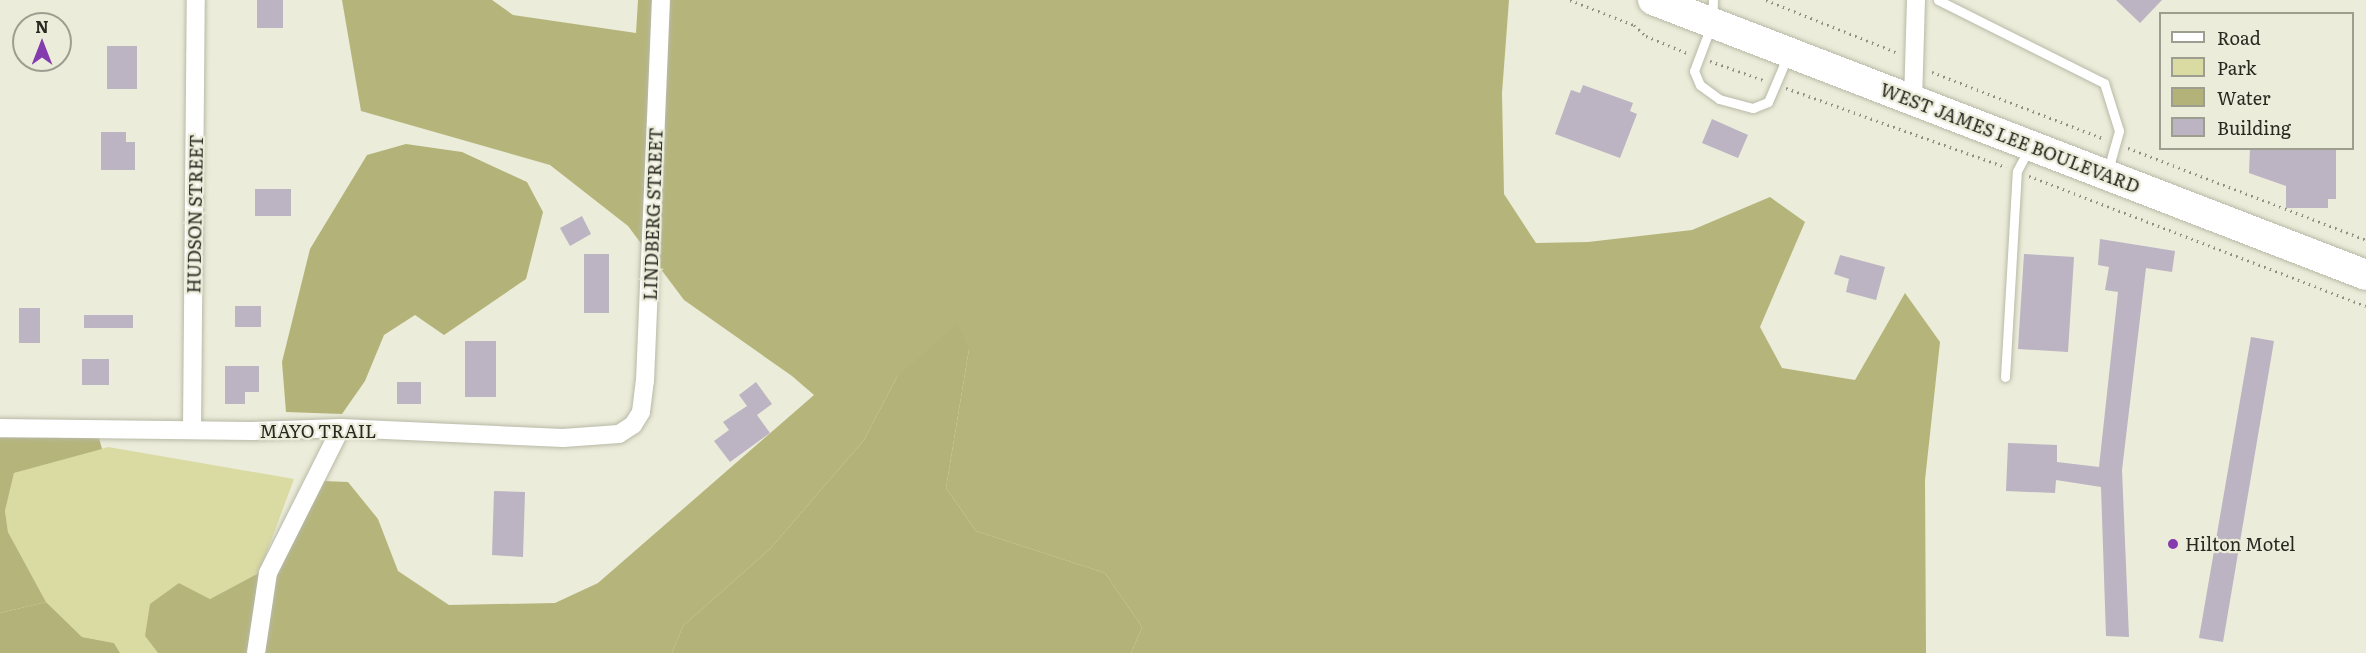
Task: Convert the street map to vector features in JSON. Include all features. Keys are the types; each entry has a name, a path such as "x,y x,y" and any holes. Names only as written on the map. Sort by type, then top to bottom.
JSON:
{"main road":[{"name":"WEST JAMES LEE BOULEVARD","path":"1653,0 1713,11 1789,53 1913,101 2024,158 2107,175 2363,271"}],"street":[{"name":"HUDSON STREET","path":"192,429 196,0"},
{"name":"LINDBERG STREET","path":"633,424 641,412 645,381 661,0"},
{"path":"1913,101 1916,0"},
{"name":"MAYO TRAIL","path":"0,428 320,432 341,428 563,438 607,437 633,424"},
{"path":"256,653 268,573 341,428"}],"lane":[{"path":"1938,0 2104,83 2119,130 2107,175"},
{"path":"1713,11 1694,71 1700,85 1733,104 1754,108 1768,102 1789,53"},
{"path":"2005,376 2024,158"}],"path":[{"path":"1570,0 1634,25 1646,36 1777,85 2024,158 2366,306"},
{"path":"1766,0 1895,51 1914,65 2366,240"}],"green space":[{"path":"108,447 294,479 259,573 210,599 179,583 145,636 158,653 120,653 114,643 82,637 46,602 8,532 5,511 14,473"}],"shaded area":[{"path":"342,0 492,0 513,15 636,33 638,0 652,0 643,246 628,226 550,165 361,111"},
{"path":"669,0 1509,0 1502,93 1504,194 1536,243 1588,242 1692,230 1770,197 1805,222 1760,327 1782,368 1855,380 1905,293 1940,342 1925,480 1926,653 1131,653 1142,627 1105,573 976,531 946,488 969,349 897,377 864,440 770,549 683,626 672,653 265,653 276,576 324,481 348,482 378,519 398,571 449,605 555,603 598,583 814,395 792,376 684,300 660,268"},
{"path":"0,438 99,438 102,449 14,473 5,511 8,532 46,602 0,613"},
{"path":"259,573 247,653 158,653 145,636 150,604 179,583 210,599"}],"water":[{"path":"406,144 462,152 527,182 543,212 526,279 444,335 415,315 384,335 365,381 342,414 286,412 282,362 310,249 367,155"},
{"path":"958,323 969,349 946,488 976,531 1105,573 1142,627 1131,653 672,653 683,626 770,549 864,440 897,377"},
{"path":"46,602 82,637 114,643 120,653 0,653 0,613"}],"building":[{"path":"257,0 283,0 283,28 257,28"},
{"path":"2116,0 2162,0 2140,23"},
{"path":"107,46 137,46 137,89 107,89"},
{"path":"1583,85 1633,103 1630,111 1637,114 1620,158 1555,134 1571,90 1580,93"},
{"path":"1712,119 1748,135 1738,158 1702,143"},
{"path":"101,132 126,132 126,142 135,142 135,170 101,170"},
{"path":"2250,150 2336,150 2336,199 2328,199 2328,208 2286,208 2286,186 2249,173"},
{"path":"255,189 291,189 291,216 255,216"},
{"path":"582,216 591,234 570,246 560,228"},
{"path":"2100,239 2175,251 2172,272 2146,268 2122,470 2129,637 2106,636 2101,487 2056,480 2055,493 2006,491 2008,443 2057,445 2057,462 2099,467 2118,292 2105,290 2109,267 2098,265"},
{"path":"584,254 609,254 609,313 584,313"},
{"path":"2024,254 2074,257 2068,352 2018,349"},
{"path":"1840,255 1885,267 1876,300 1846,292 1849,279 1834,274"},
{"path":"235,306 261,306 261,327 235,327"},
{"path":"19,308 40,308 40,343 19,343"},
{"path":"84,315 133,315 133,328 84,328"},
{"path":"2251,337 2274,341 2223,642 2199,638"},
{"path":"465,341 496,341 496,397 465,397"},
{"path":"82,359 109,359 109,385 82,385"},
{"path":"225,366 259,366 259,392 245,392 245,404 225,404"},
{"path":"397,382 421,382 421,404 397,404"},
{"path":"756,382 772,404 757,415 770,433 730,462 714,441 729,430 723,422 747,406 739,395"},
{"path":"494,491 525,492 523,557 492,555"}],"place":[{"name":"Hilton Motel","path":"2173,544"}]}
